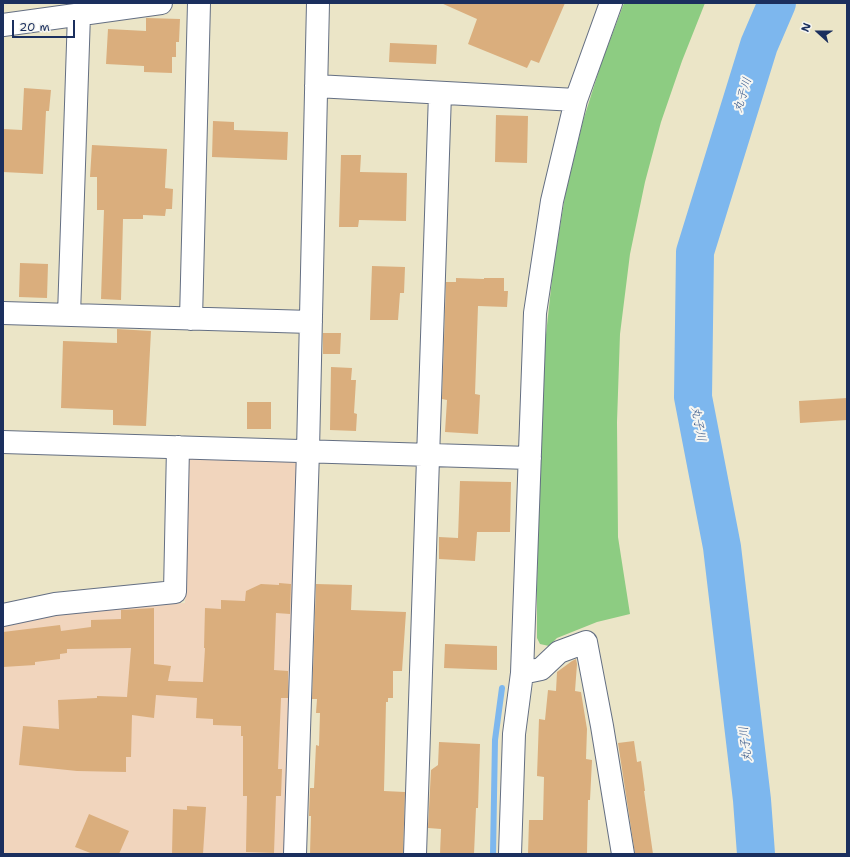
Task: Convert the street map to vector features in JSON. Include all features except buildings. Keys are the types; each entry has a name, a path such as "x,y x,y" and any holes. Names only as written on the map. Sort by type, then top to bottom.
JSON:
{"street":[{"path":"3,25 160,3"},
{"path":"191,319 199,3"},
{"path":"295,854 308,451 318,3"},
{"path":"510,854 514,734 522,673 535,313 552,201 576,100 611,3"},
{"path":"70,315 79,14"},
{"path":"316,86 576,100"},
{"path":"416,854 440,93"},
{"path":"3,313 311,322"},
{"path":"3,442 530,458"},
{"path":"3,614 55,604 175,592 178,447"},
{"path":"522,673 541,669 559,652 586,642 602,726 622,854"}],"shaded area":[{"path":"187,455 299,458 284,854 3,854 3,623 74,611 185,603"}],"green space":[{"path":"624,3 705,3 682,61 661,122 645,182 630,254 620,334 617,422 618,537 630,614 597,622 557,638 549,646 540,644 537,638 537,587 544,353 553,270 565,196 583,121 601,64"}],"waterway":[{"name":"丸子川","path":"756,854 752,800 722,547 693,397 695,252 759,45 777,3"},
{"path":"493,854 495,740 502,688"}]}
